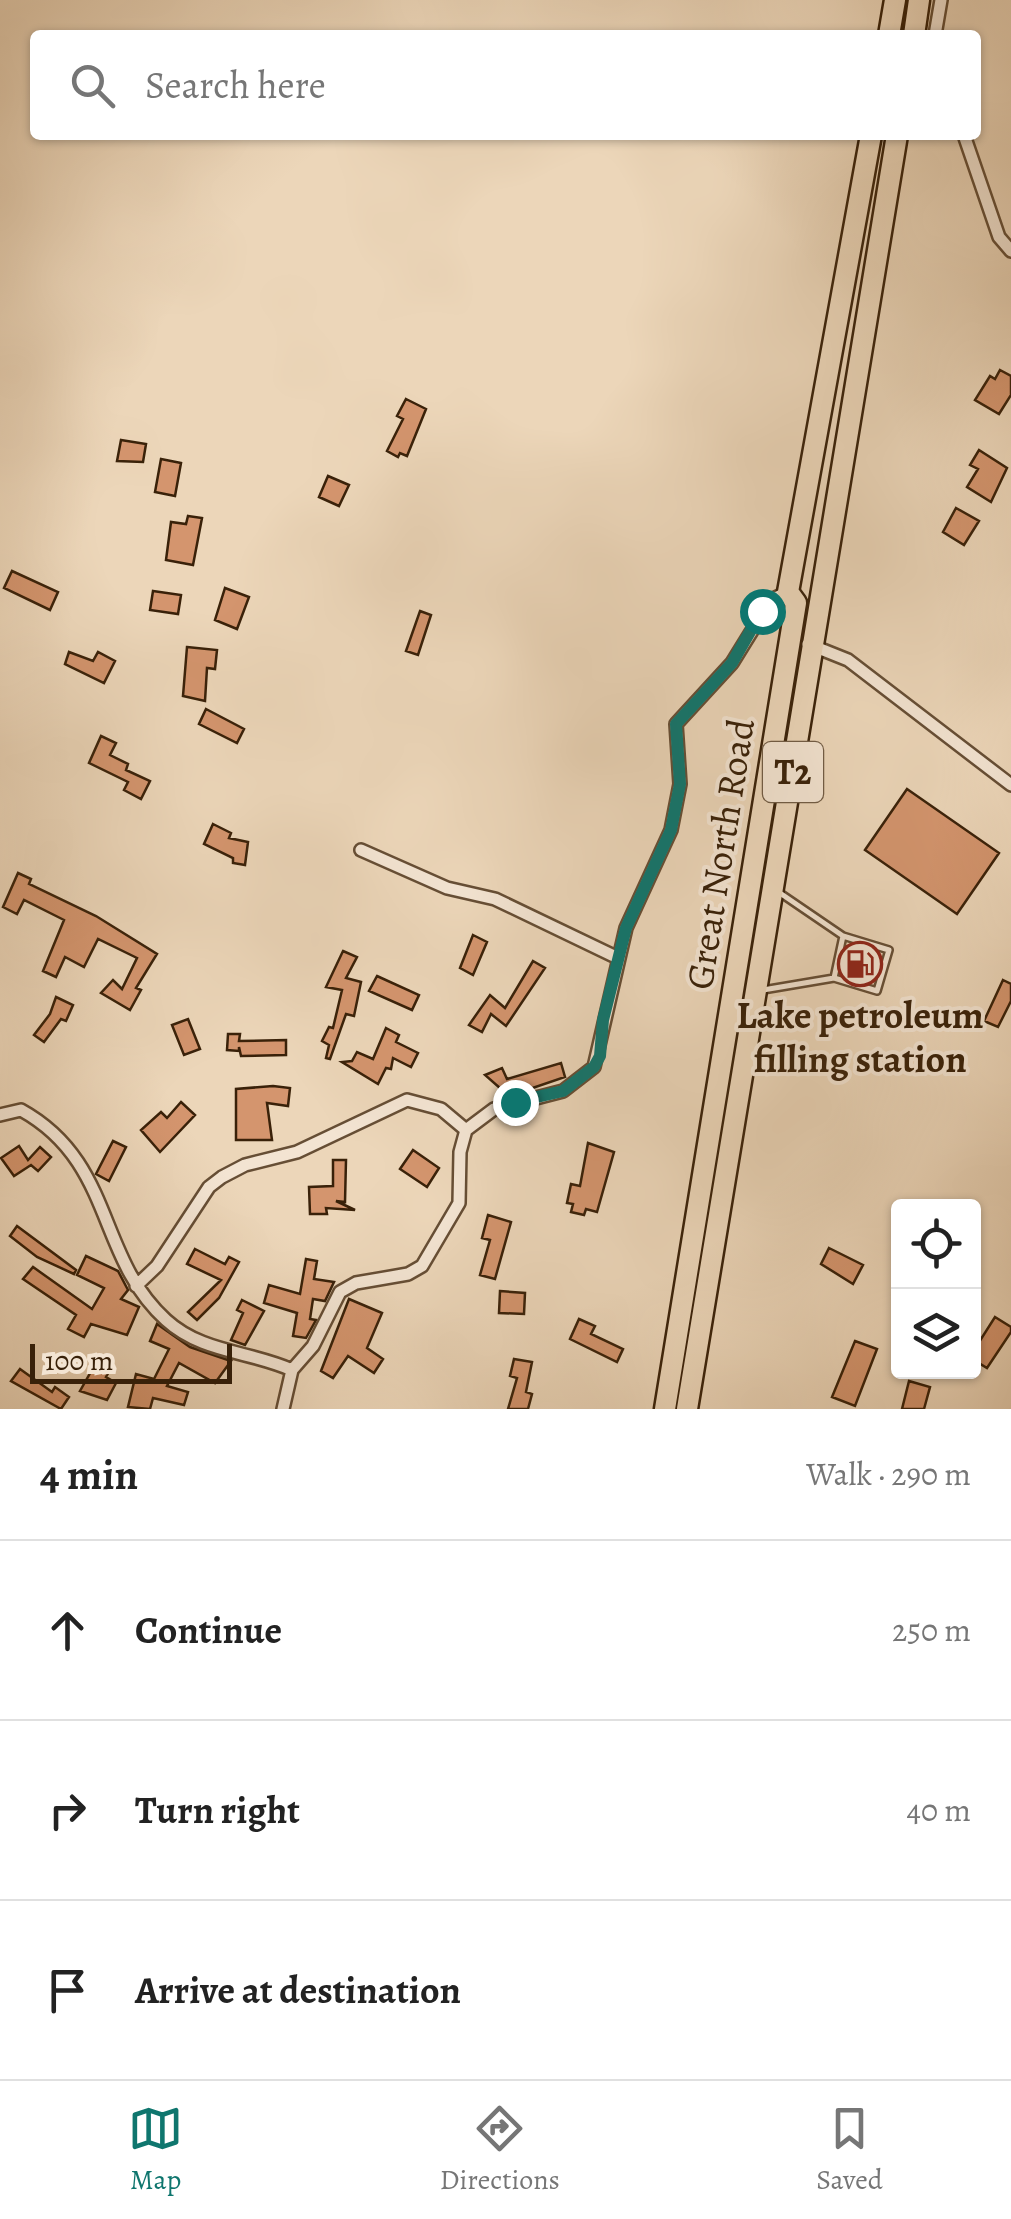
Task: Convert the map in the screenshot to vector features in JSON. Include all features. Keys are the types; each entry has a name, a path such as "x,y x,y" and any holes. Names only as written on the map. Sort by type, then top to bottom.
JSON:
{"highway":[{"path":"890,30 895,0"},
{"path":"915,30 920,0"},
{"name":"Great North Road","path":"665,1409 796,603 788,592 870,140"},
{"name":"Great North Road","path":"687,1409 760,990 896,140"}],"street":[{"path":"936,30 941,0"},
{"path":"966,140 999,237 1011,251"},
{"path":"283,1409 292,1370 313,1346 340,1292 356,1283 408,1274 422,1266 459,1202 460,1152 466,1130 494,1109 563,1091 594,1067 618,958 637,901 671,830 680,784 676,724 732,663 771,600 788,592"},
{"path":"789,639 848,660 1011,786"},
{"path":"360,850 447,888 495,899 618,958"},
{"path":"136,1286 157,1266 209,1186 245,1166 297,1152 407,1100 441,1109 466,1130"},
{"path":"0,1115 21,1110 33,1117 77,1160 100,1196 104,1220 136,1286 170,1324 229,1354 251,1353 292,1370"}],"lane":[{"path":"760,990 834,978 877,991 889,950 843,936 774,890"},
{"path":"834,978 843,936"}],"building":[{"path":"1000,370 1011,376 1011,395 999,414 975,400 990,376 995,379"},
{"path":"406,399 426,409 407,456 400,453 398,457 387,451 403,419 397,416"},
{"path":"121,440 146,444 143,462 117,461"},
{"path":"979,450 1007,468 991,502 967,487 978,469 970,465"},
{"path":"161,459 181,463 175,496 155,492"},
{"path":"328,476 349,485 339,506 319,497"},
{"path":"956,508 979,521 964,545 943,532"},
{"path":"188,516 202,518 193,565 166,560 171,522 186,524"},
{"path":"12,571 58,592 50,610 4,588"},
{"path":"225,588 249,597 237,629 215,620"},
{"path":"153,591 181,595 178,614 150,610"},
{"path":"420,611 431,615 418,655 406,651"},
{"path":"187,647 217,650 215,669 207,668 205,701 183,696"},
{"path":"69,652 93,661 98,652 115,661 104,683 65,664"},
{"path":"206,709 244,729 237,743 199,724"},
{"path":"101,736 116,743 110,755 128,764 126,770 150,781 141,799 124,790 128,782 89,763"},
{"path":"907,789 999,853 957,914 865,850"},
{"path":"213,824 231,833 229,838 248,842 245,865 233,863 233,858 204,844"},
{"path":"18,873 31,879 29,884 96,916 157,954 136,988 141,990 130,1010 101,993 113,980 122,989 137,958 98,939 84,967 65,957 56,977 43,971 64,920 24,900 17,914 3,907"},
{"path":"473,935 487,942 473,975 460,968"},
{"path":"343,951 357,957 346,978 361,982 354,1016 346,1014 330,1059 326,1058 329,1045 322,1041 329,1027 333,1028 342,990 326,987"},
{"name":"Lake petroleum filling station","path":"849,951 875,959 874,979 844,970"},
{"path":"533,961 545,968 506,1026 491,1014 482,1032 469,1025 490,995 505,1008"},
{"path":"377,976 419,995 412,1010 369,991"},
{"path":"1003,980 1011,984 1011,1001 998,1027 984,1021"},
{"path":"56,997 73,1005 66,1021 61,1019 44,1042 34,1035 50,1014"},
{"path":"188,1019 200,1049 184,1055 172,1025"},
{"path":"386,1028 399,1035 396,1042 418,1053 411,1067 393,1058 391,1069 386,1068 378,1084 342,1062 352,1061 357,1052 373,1059"},
{"path":"228,1034 240,1034 239,1041 286,1040 286,1055 241,1056 239,1047 239,1051 227,1050"},
{"path":"561,1063 565,1077 509,1096 485,1075 502,1068 507,1079"},
{"path":"290,1088 288,1106 267,1103 272,1140 236,1140 236,1089"},
{"path":"181,1102 195,1115 160,1152 141,1130 161,1112 167,1118"},
{"path":"113,1141 126,1147 109,1181 96,1174"},
{"path":"588,1143 614,1152 597,1212 586,1209 584,1215 571,1212 573,1204 567,1203 571,1184 580,1186"},
{"path":"19,1146 28,1160 40,1147 51,1157 38,1171 31,1165 14,1176 1,1158"},
{"path":"413,1150 439,1168 427,1187 400,1169"},
{"path":"333,1160 346,1160 345,1202 336,1201 355,1210 326,1208 327,1214 310,1214 309,1187 333,1186"},
{"path":"488,1215 511,1222 495,1279 480,1275 490,1240 482,1238"},
{"path":"17,1226 76,1270 74,1274 37,1257 10,1236"},
{"path":"829,1248 863,1265 853,1284 821,1264"},
{"path":"195,1249 225,1264 229,1257 239,1262 219,1298 197,1320 188,1312 221,1280 187,1264"},
{"path":"86,1256 118,1271 128,1290 121,1299 139,1307 127,1335 91,1324 84,1337 68,1329 76,1315 23,1279 33,1267 92,1309 104,1288 77,1275"},
{"path":"306,1259 317,1261 314,1279 334,1282 325,1301 313,1299 310,1319 316,1320 306,1338 293,1336 297,1313 264,1303 269,1285 300,1294"},
{"path":"500,1291 525,1293 524,1314 499,1313"},
{"path":"349,1299 382,1313 367,1348 383,1359 374,1373 348,1356 333,1378 321,1371"},
{"path":"242,1300 264,1311 245,1345 231,1340 243,1313 237,1310"},
{"path":"995,1317 1011,1327 987,1368 981,1364 981,1339"},
{"path":"579,1319 595,1326 591,1334 623,1349 617,1362 570,1339"},
{"path":"157,1324 190,1347 231,1361 215,1383 179,1363 167,1386 188,1392 184,1405 153,1398 150,1409 128,1407 136,1374 154,1379 169,1349 150,1341"},
{"path":"855,1341 877,1349 855,1406 832,1397"},
{"path":"514,1359 532,1362 526,1392 532,1394 528,1409 508,1409 517,1378 510,1376"},
{"path":"97,1361 111,1368 106,1377 116,1383 107,1400 80,1391"},
{"path":"20,1369 52,1392 55,1387 69,1397 61,1409 11,1381"},
{"path":"909,1381 930,1387 924,1409 902,1409"}],"place":[{"name":"Lake petroleum filling station","path":"860,964"}],"route":[{"path":"515,1102 563,1091 594,1067 600,1056 603,1020 626,928 671,830 680,784 676,724 732,663 762,611"}]}
